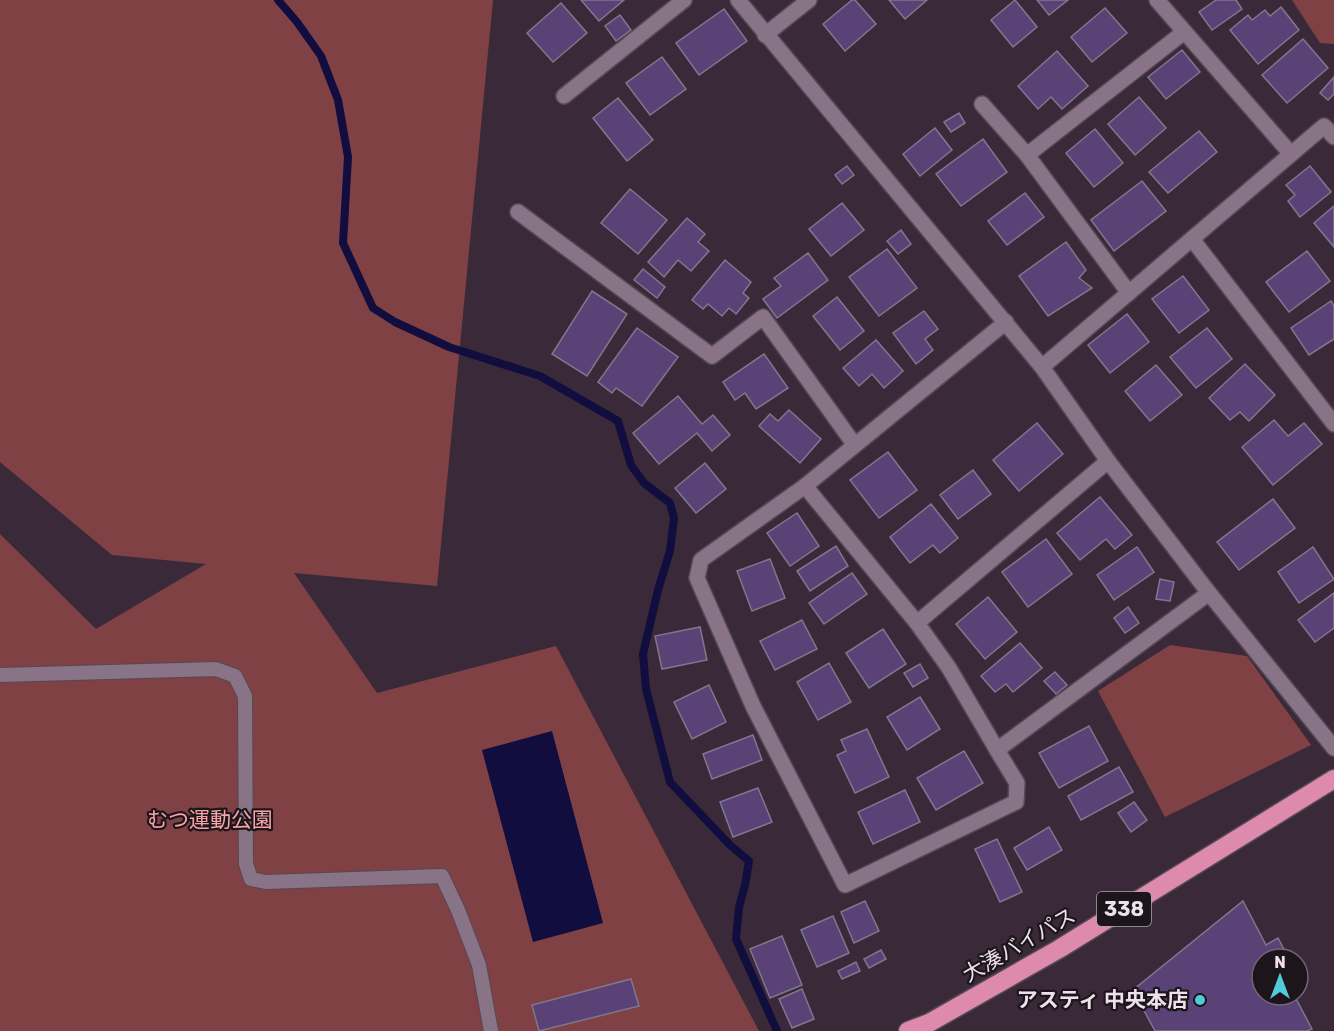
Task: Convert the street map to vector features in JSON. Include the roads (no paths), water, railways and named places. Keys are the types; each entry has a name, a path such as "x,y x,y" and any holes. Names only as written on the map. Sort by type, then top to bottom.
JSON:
{"highway":[{"name":"大湊バイパス","path":"908,1031 928,1023 1059,949 1334,778"}],"street":[{"path":"564,96 684,0"},
{"path":"738,0 1042,367 1108,461 1209,593 1334,748"},
{"path":"765,35 809,0"},
{"path":"1157,0 1292,154"},
{"path":"1027,155 1184,32"},
{"path":"982,104 1027,155 1129,293"},
{"path":"1042,367 1324,126 1334,137"},
{"path":"518,212 712,356 763,317 854,444"},
{"path":"1192,239 1334,424"},
{"path":"805,486 917,623 949,668 1017,783 1016,802 845,885 753,706 697,578 701,560 805,486 1006,322"},
{"path":"917,623 1108,461"},
{"path":"997,750 1209,593"}],"lane":[{"path":"0,675 216,669 235,676 245,696 246,864 251,879 266,882 442,876 458,910 478,965 491,1031"}],"waterway":[{"path":"278,0 321,56 338,100 348,157 343,243 373,308 395,322 449,347 540,376 618,421 631,465 644,483 670,503 674,518 670,551 643,654 646,689 670,782 730,845 749,861 739,907 736,939 777,1031"}],"place":[{"name":"アスティ 中央本店","path":"1200,1000"}],"park label":[{"name":"むつ運動公園","path":"210,820"}]}
